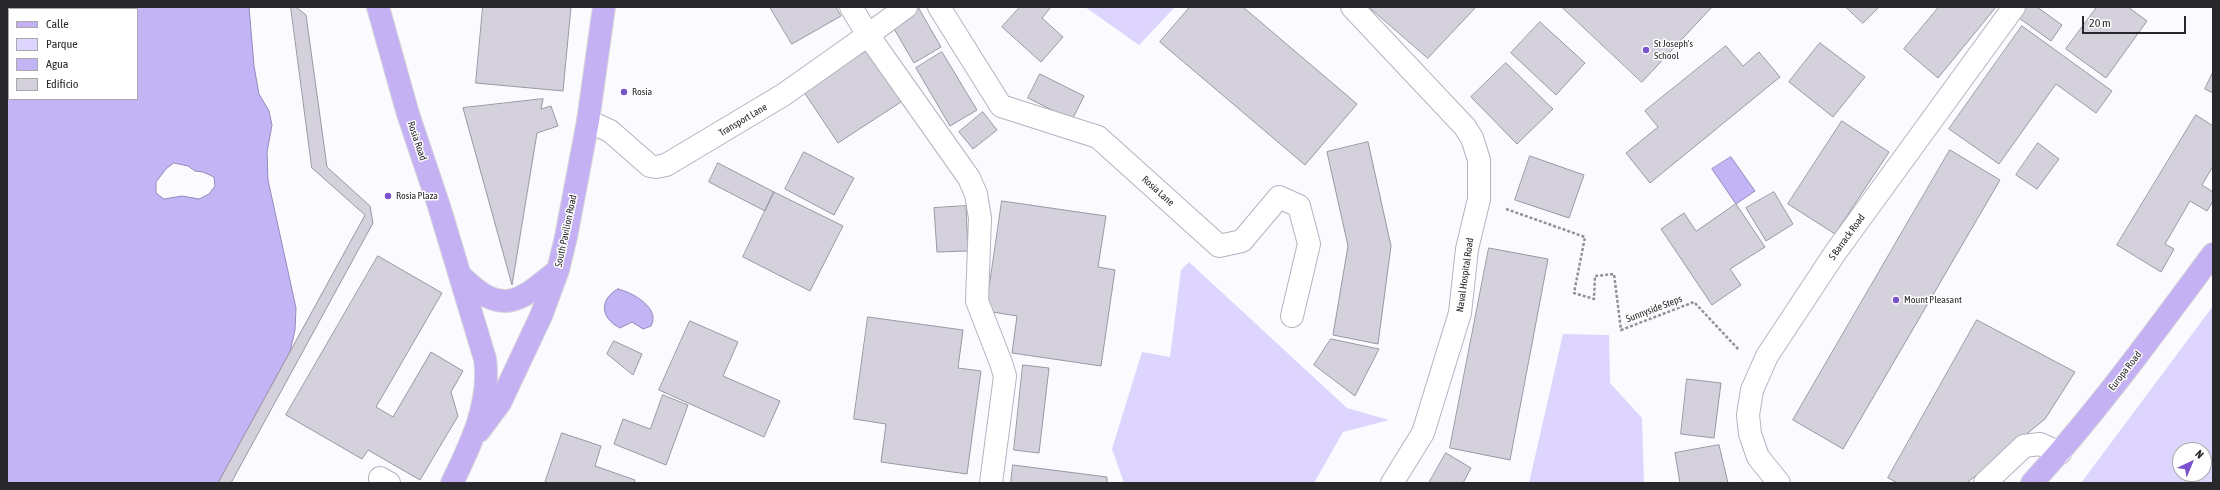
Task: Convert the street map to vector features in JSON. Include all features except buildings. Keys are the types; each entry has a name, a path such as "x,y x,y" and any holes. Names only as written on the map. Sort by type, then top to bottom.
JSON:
{"main road":[{"name":"Rosia Road","path":"378,7 408,114 439,206 483,348 487,372 474,437 452,483"},
{"name":"South Pavilion Road","path":"474,437 500,402 541,316 558,270 566,237 588,121 604,7"},
{"name":"Europa Road","path":"2032,483 2060,453 2127,370 2213,254"},
{"name":"Rosia Road","path":"460,275 476,292 486,298 498,301 510,301 523,297 558,270"}],"street":[{"path":"851,7 868,35 969,178 976,194 980,218 977,301 1005,376 991,483"},
{"name":"Transport Lane","path":"588,121 610,131 650,166 656,168 666,165 783,95 906,7"},
{"name":"Rosia Lane","path":"939,7 1001,106 1098,138 1219,246 1242,241 1279,197 1299,206 1309,244 1292,316"},
{"name":"Naval Hospital Road","path":"1352,7 1465,128 1472,138 1479,160 1479,199 1467,249 1460,313 1423,433 1392,483"},
{"name":"S Barrack Road","path":"1779,483 1758,458 1750,434 1748,416 1750,400 1760,372 1781,333 1835,253 2014,7"},
{"path":"1985,483 2024,446 2040,444 2060,453"}],"path":[{"name":"Sunnyside Steps","path":"1479,199 1585,237 1574,292 1594,299 1595,276 1614,274 1621,330 1694,302 1760,372"}],"green space":[{"path":"1085,7 1175,7 1139,45"},
{"path":"1189,262 1347,408 1389,420 1343,432 1314,483 1124,483 1112,449 1142,352 1170,357 1181,270"},
{"path":"2213,306 2213,483 2081,483"},
{"path":"1563,334 1609,335 1610,383 1642,418 1644,483 1529,483"}],"water":[{"path":"7,7 249,7 254,66 259,94 269,111 272,125 267,152 268,180 296,308 295,330 290,352 218,483 7,483","holes":["174,163 188,166 195,171 203,172 214,177 215,186 209,194 199,199 182,196 164,199 156,193 156,182 166,169"]},
{"path":"1731,157 1755,191 1736,204 1712,169"},
{"path":"618,289 637,297 649,307 653,319 651,326 643,329 632,322 620,328 613,324 604,308 607,298"}],"place":[{"name":"St Joseph's School","path":"1646,50"},
{"name":"Rosia","path":"624,92"},
{"name":"Rosia Plaza","path":"388,196"},
{"name":"Mount Pleasant","path":"1896,300"}]}
